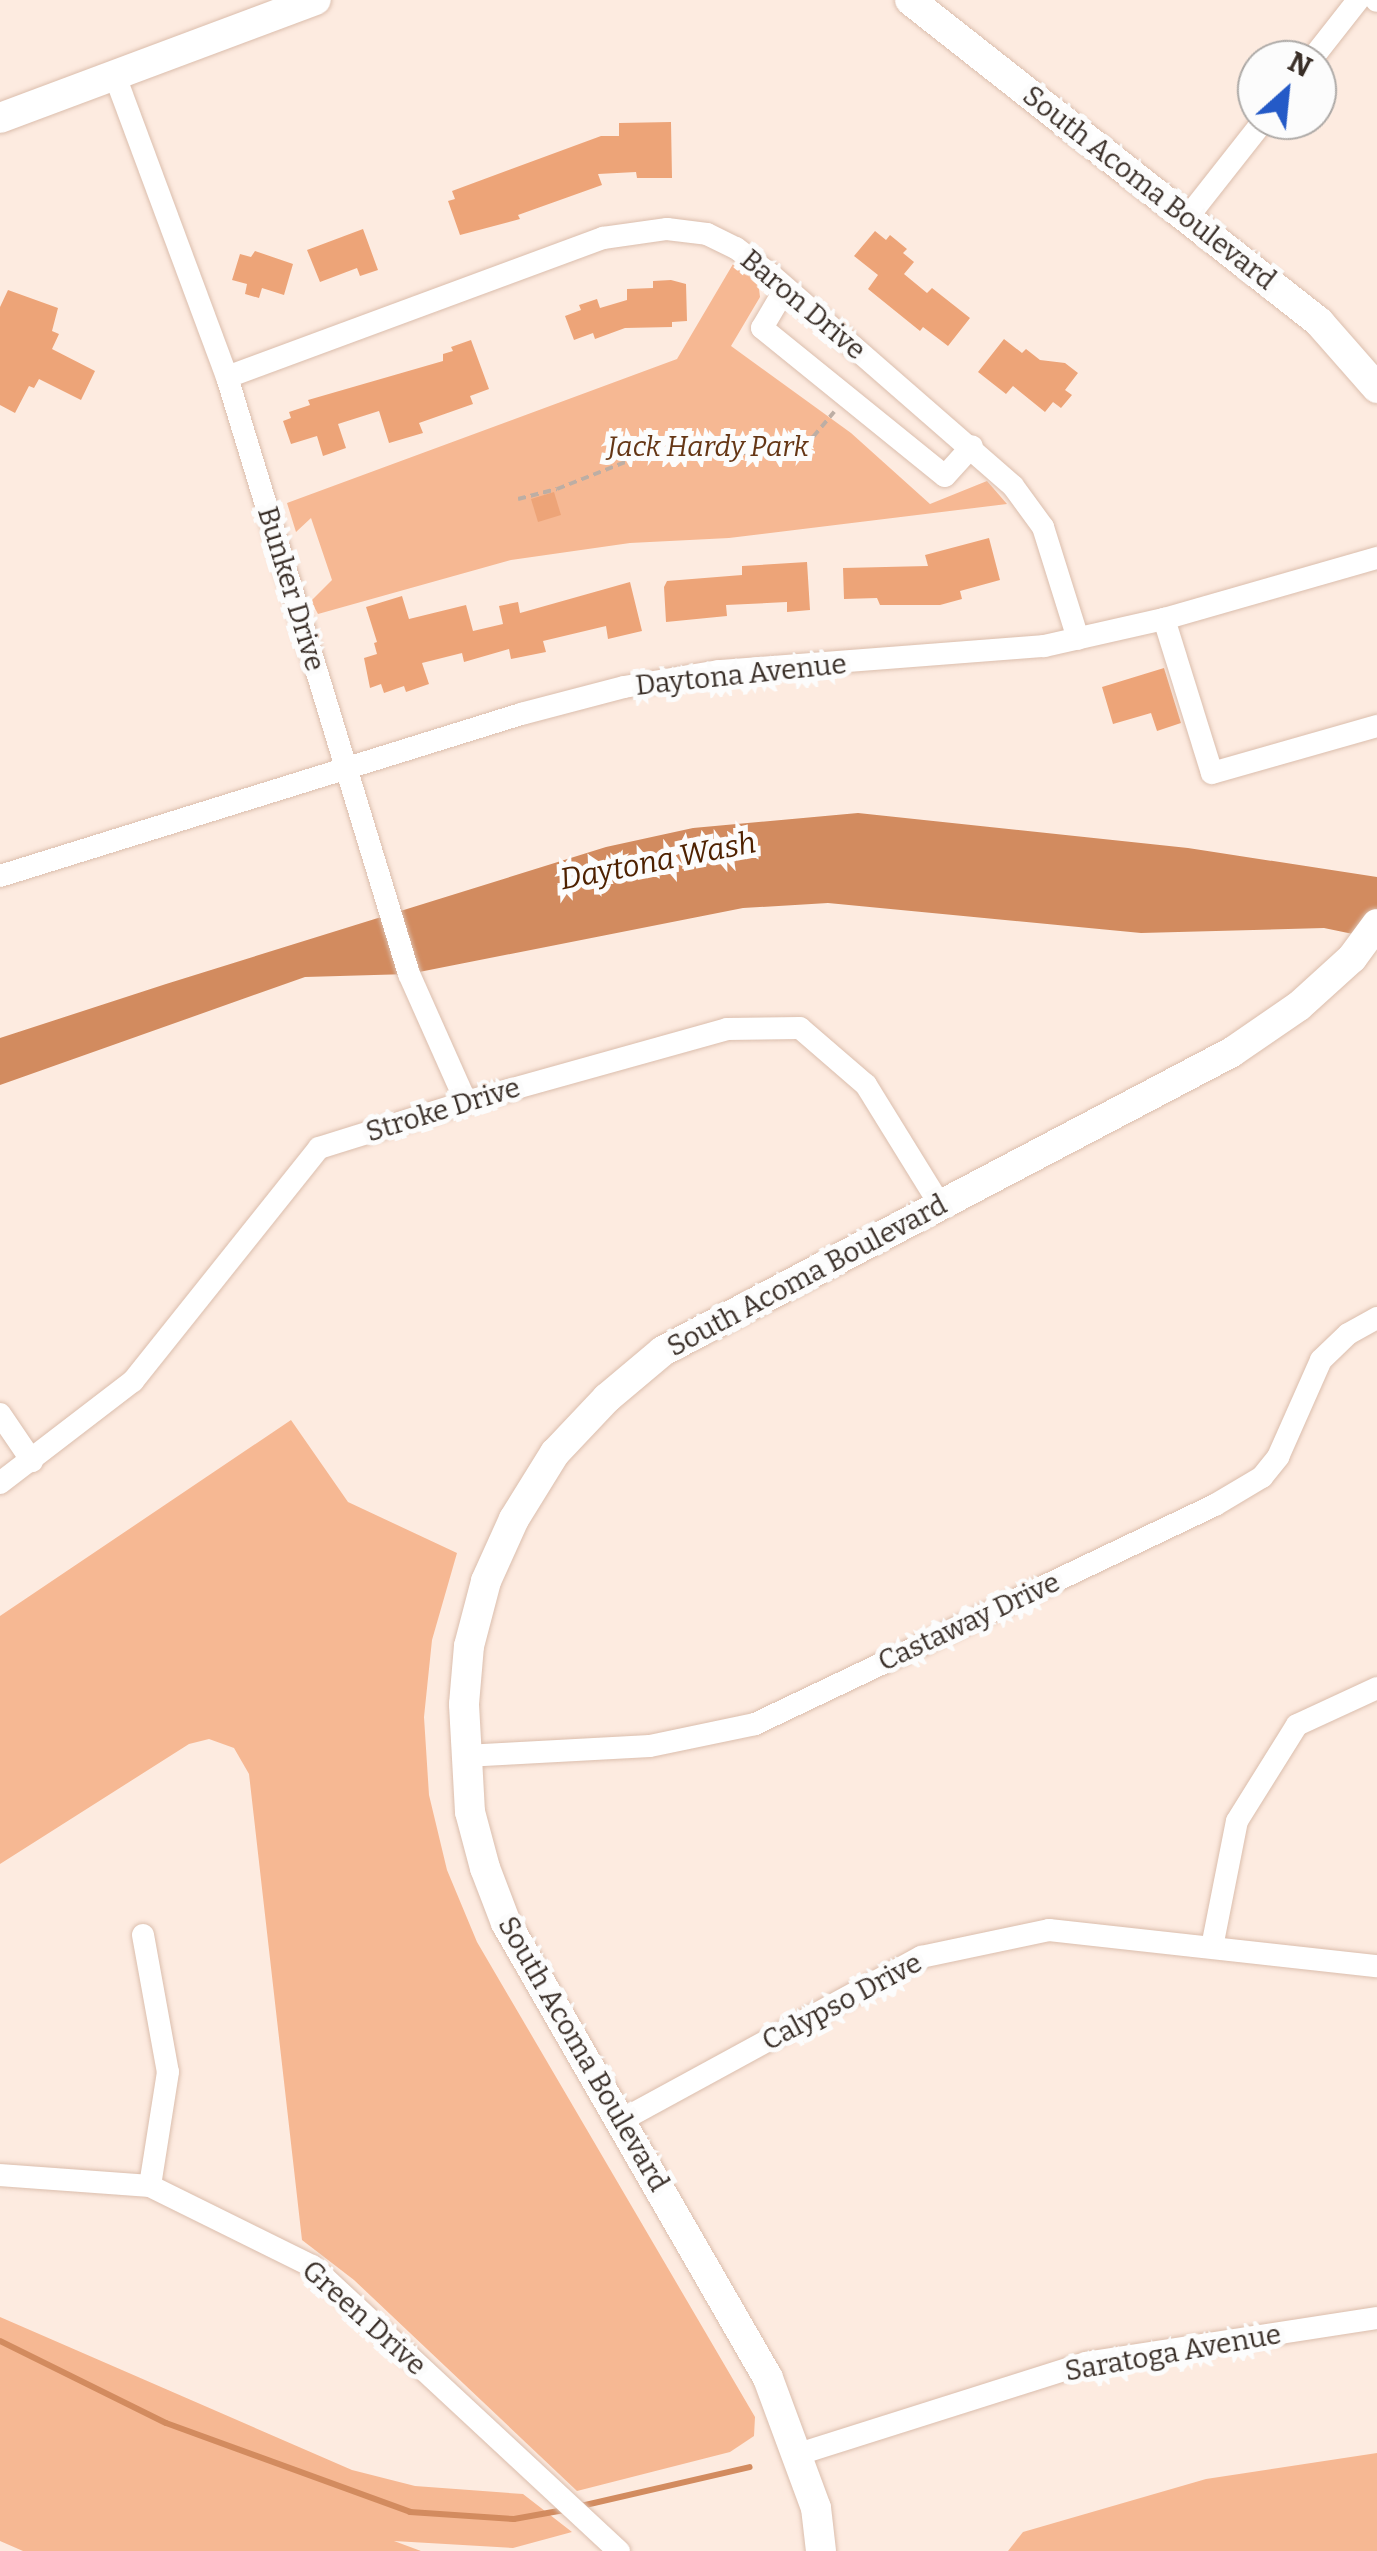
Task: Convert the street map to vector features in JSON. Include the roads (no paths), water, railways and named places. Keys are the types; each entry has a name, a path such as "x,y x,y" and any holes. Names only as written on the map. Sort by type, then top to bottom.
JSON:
{"main road":[{"path":"0,118 316,0"},
{"name":"South Acoma Boulevard","path":"910,0 1319,322 1377,388"},
{"name":"South Acoma Boulevard","path":"821,2551 816,2508 768,2378 506,1923 470,1812 465,1756 469,1646 486,1581 514,1519 555,1454 607,1398 663,1350 1232,1052 1299,1006 1352,958 1377,924"}],"street":[{"path":"1327,40 1358,0"},
{"name":"Bunker Drive","path":"115,76 227,377 409,974 466,1102"},
{"path":"1188,218 1248,140"},
{"name":"Baron Drive","path":"227,377 627,232 667,229 706,234 736,248 972,446 1036,513 1052,548 1078,639"},
{"path":"785,289 762,328 945,476 972,446"},
{"name":"Daytona Avenue","path":"0,876 520,714 679,676 1006,652 1164,619 1377,558"},
{"path":"1164,619 1212,774 1377,726"},
{"name":"Stroke Drive","path":"0,1484 133,1381 319,1148 466,1102 727,1029 800,1028 866,1085 940,1205"},
{"name":"Castaway Drive","path":"465,1756 650,1746 755,1724 1214,1505 1262,1476 1278,1457 1321,1360 1348,1334 1377,1318"},
{"path":"0,1414 32,1461"},
{"path":"1212,1947 1237,1821 1296,1725 1377,1688"},
{"name":"Calypso Drive","path":"620,2121 921,1957 1048,1930 1377,1966"},
{"path":"143,1935 168,2072 150,2186"},
{"name":"Green Drive","path":"0,2175 150,2186 312,2266 618,2551"},
{"name":"Saratoga Avenue","path":"799,2454 1086,2363 1377,2318"}],"water":[{"name":"Daytona Wash","path":"858,813 1188,848 1377,877 1377,939 1324,928 1141,933 828,903 743,908 409,974 305,977 0,1085 0,1038 166,984 606,847 693,828"}],"waterway":[{"path":"0,2341 166,2423 410,2512 514,2519 564,2510"},
{"path":"581,2506 750,2467"}],"park label":[{"name":"Jack Hardy Park","path":"708,447"}]}
